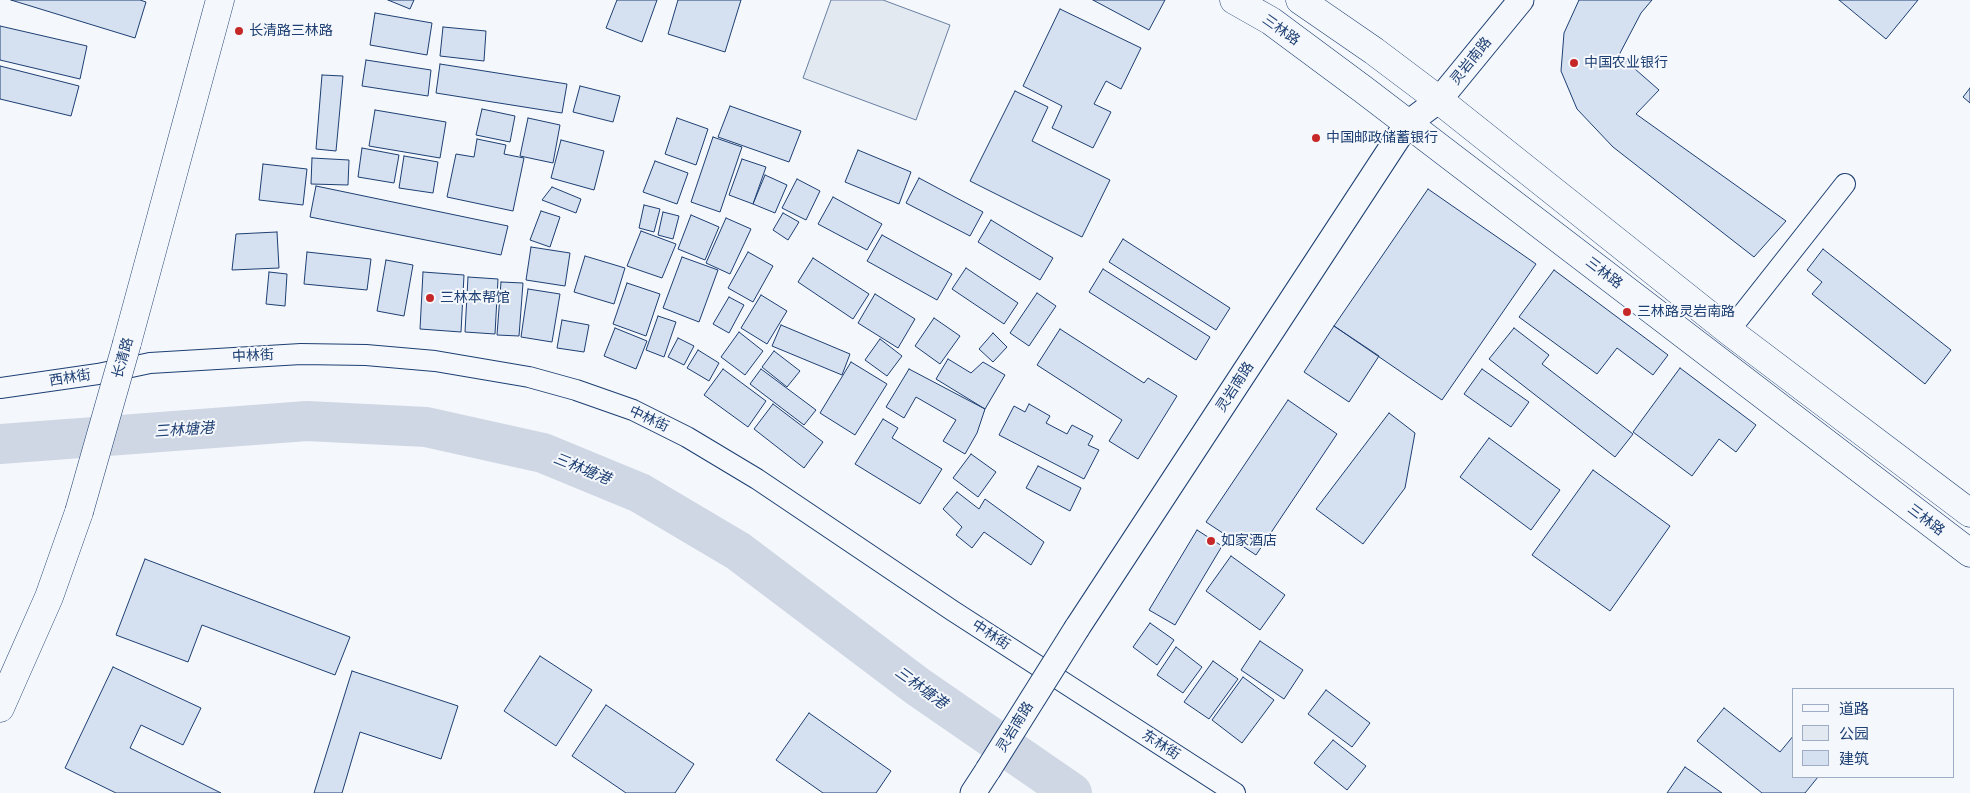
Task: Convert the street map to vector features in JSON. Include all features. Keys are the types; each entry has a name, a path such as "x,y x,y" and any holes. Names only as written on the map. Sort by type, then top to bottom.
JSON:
{"main road":[{"name":"长清路","path":"0,708 49,596 133,354 220,0"},
{"name":"三林路","path":"1234,0 1271,21 1970,553"},
{"path":"1300,0 1374,51 1439,100 1729,331 1970,514"}],"street":[{"name":"灵岩南路","path":"973,793 1078,628 1407,124 1439,100 1521,0"},
{"path":"1729,331 1845,184"},
{"name":"西林街","path":"0,388 98,374 133,354"},
{"name":"中林街","path":"133,354 242,356 301,354 366,355 435,361 529,376 633,410 687,437 757,479 873,558 1087,697"},
{"name":"东林街","path":"1087,697 1235,793"}],"green space":[{"path":"831,0 883,0 950,25 916,120 803,78"}],"building":[{"path":"11,0 140,0 146,2 135,38"},
{"path":"388,0 414,0 410,9"},
{"path":"617,0 657,0 642,42 606,28"},
{"path":"678,0 741,0 725,52 668,34"},
{"path":"1093,0 1165,0 1149,30"},
{"path":"1579,0 1652,0 1641,13 1619,55 1659,90 1636,114 1786,221 1754,257 1613,147 1577,109 1561,71 1564,33"},
{"path":"1839,0 1918,0 1886,39"},
{"path":"1060,9 1141,48 1121,89 1106,81 1094,104 1111,112 1093,148 1052,128 1062,106 1023,86"},
{"path":"375,13 432,23 427,55 370,45"},
{"path":"0,26 87,46 80,79 0,60"},
{"path":"443,27 486,31 484,61 440,56"},
{"path":"366,60 431,70 428,96 362,86"},
{"path":"440,64 567,84 562,113 436,93"},
{"path":"0,66 79,86 71,116 0,99"},
{"path":"322,75 343,76 336,151 316,149"},
{"path":"580,86 620,96 613,122 573,112"},
{"path":"1970,88 1970,103 1963,97"},
{"path":"1015,91 1048,107 1032,141 1110,180 1082,237 970,181"},
{"path":"730,106 801,131 789,162 718,137"},
{"path":"482,109 515,116 510,142 476,135"},
{"path":"375,110 446,122 440,158 369,146"},
{"path":"528,118 560,125 553,163 520,156"},
{"path":"677,118 708,129 696,165 665,154"},
{"path":"713,137 742,147 720,212 691,202"},
{"path":"477,139 506,145 504,154 524,158 513,211 447,197 456,154 474,157"},
{"path":"561,140 604,151 594,190 551,178"},
{"path":"362,148 399,155 394,183 358,177"},
{"path":"858,150 911,172 899,204 845,182"},
{"path":"404,156 438,162 433,193 399,188"},
{"path":"312,158 349,160 348,185 311,184"},
{"path":"742,159 766,167 753,204 729,195"},
{"path":"655,161 688,173 677,204 643,192"},
{"path":"263,164 307,169 303,205 259,200"},
{"path":"765,175 787,185 775,213 753,204"},
{"path":"919,178 983,212 970,236 906,203"},
{"path":"797,179 820,191 806,220 782,208"},
{"path":"316,186 508,226 501,255 310,217"},
{"path":"552,187 581,199 576,213 542,200"},
{"path":"1428,189 1536,264 1442,400 1334,326"},
{"path":"833,197 882,224 867,250 818,224"},
{"path":"644,205 660,209 654,232 639,228"},
{"path":"541,211 560,217 550,247 530,240"},
{"path":"663,212 679,216 673,239 658,235"},
{"path":"783,213 799,222 788,240 773,230"},
{"path":"691,215 719,227 705,260 678,249"},
{"path":"726,218 751,229 730,274 706,263"},
{"path":"991,220 1053,258 1040,280 978,242"},
{"path":"641,231 676,244 662,278 627,266"},
{"path":"277,232 279,268 232,270 236,234"},
{"path":"882,235 952,274 937,300 867,261"},
{"path":"1123,239 1230,308 1216,330 1109,262"},
{"path":"531,247 570,253 565,286 526,280"},
{"path":"1823,249 1951,350 1925,384 1812,294 1822,282 1807,270"},
{"path":"307,252 371,259 367,290 304,284"},
{"path":"748,252 773,266 753,302 728,288"},
{"path":"585,256 625,268 614,304 574,292"},
{"path":"682,257 718,270 699,322 663,308"},
{"path":"813,258 869,294 853,319 798,282"},
{"path":"386,260 413,265 404,316 377,311"},
{"path":"966,268 1018,303 1004,324 952,289"},
{"path":"1103,269 1210,337 1196,360 1089,292"},
{"path":"1554,270 1668,355 1653,375 1617,348 1597,374 1519,317"},
{"path":"269,272 287,274 285,306 266,304"},
{"path":"423,272 464,275 461,332 420,329"},
{"path":"468,277 498,279 495,334 465,332"},
{"path":"501,282 523,283 519,336 497,335"},
{"path":"627,283 660,294 646,336 613,324"},
{"path":"528,289 560,294 552,342 521,337"},
{"path":"1037,293 1056,306 1029,346 1010,333"},
{"path":"875,294 915,319 898,348 858,323"},
{"path":"761,295 787,311 767,344 741,328"},
{"path":"729,297 744,305 729,333 713,324"},
{"path":"658,316 676,322 664,357 646,350"},
{"path":"934,318 960,336 940,364 915,346"},
{"path":"562,320 589,325 584,352 557,348"},
{"path":"781,325 850,354 842,375 772,346"},
{"path":"1334,326 1379,356 1349,402 1304,372"},
{"path":"615,328 647,341 636,369 604,356"},
{"path":"1514,328 1549,355 1542,364 1633,434 1615,457 1489,359"},
{"path":"1060,329 1144,383 1148,378 1177,396 1138,459 1109,441 1122,420 1037,365"},
{"path":"739,332 763,351 745,375 721,357"},
{"path":"993,333 1007,347 993,362 979,349"},
{"path":"678,338 694,346 684,365 668,357"},
{"path":"880,339 902,356 887,376 865,360"},
{"path":"698,350 719,363 709,381 687,368"},
{"path":"774,351 800,371 787,387 762,367"},
{"path":"948,359 971,373 983,362 1005,375 985,409 936,379"},
{"path":"851,362 887,384 855,435 820,413"},
{"path":"1680,368 1756,425 1736,452 1719,439 1692,476 1633,432"},
{"path":"723,369 766,401 748,427 704,395"},
{"path":"761,369 816,410 804,425 750,384"},
{"path":"909,369 985,409 977,433 965,454 943,441 956,420 916,397 904,418 886,407"},
{"path":"1482,369 1529,402 1511,427 1464,394"},
{"path":"1288,400 1337,434 1256,555 1206,522"},
{"path":"773,404 823,442 804,468 754,429"},
{"path":"1029,404 1050,416 1046,423 1067,434 1072,425 1093,436 1088,445 1099,450 1084,479 999,435 1014,406 1025,412"},
{"path":"1389,413 1415,433 1405,488 1363,544 1316,509"},
{"path":"883,419 898,428 892,438 942,469 920,504 855,464"},
{"path":"1489,438 1560,490 1531,530 1460,477"},
{"path":"971,454 996,472 978,497 953,478"},
{"path":"1038,466 1081,488 1070,511 1026,488"},
{"path":"1593,470 1670,526 1610,611 1532,555"},
{"path":"957,492 979,509 985,499 1044,542 1031,565 984,532 972,548 956,535 962,527 943,509"},
{"path":"1197,530 1222,546 1175,625 1149,610"},
{"path":"1231,556 1285,595 1260,630 1206,591"},
{"path":"145,559 350,637 335,675 202,625 188,662 116,635"},
{"path":"1150,623 1174,640 1157,665 1133,647"},
{"path":"1260,641 1303,670 1284,699 1241,670"},
{"path":"1176,647 1202,667 1183,693 1157,675"},
{"path":"540,656 592,690 556,746 504,711"},
{"path":"1213,661 1238,679 1209,719 1184,702"},
{"path":"113,667 201,708 183,745 141,725 130,748 221,793 116,793 65,768"},
{"path":"352,671 458,706 441,759 360,732 342,793 314,793"},
{"path":"1243,677 1274,700 1242,743 1212,720"},
{"path":"1326,690 1370,723 1352,747 1308,714"},
{"path":"606,705 694,764 675,793 626,793 572,756"},
{"path":"1724,708 1780,752 1792,737 1792,778 1817,778 1805,793 1762,793 1697,741"},
{"path":"809,713 891,771 876,793 823,793 776,760"},
{"path":"1333,740 1366,766 1347,790 1314,763"},
{"path":"1685,767 1722,793 1667,793"}],"waterway":[{"name":"三林塘港","path":"0,444 307,421 426,427 543,453 640,493 738,551 917,686 1072,793"}],"place":[{"name":"长清路三林路","path":"239,31"},
{"name":"中国农业银行","path":"1574,63"},
{"name":"中国邮政储蓄银行","path":"1316,138"},
{"name":"三林本帮馆","path":"430,298"},
{"name":"三林路灵岩南路","path":"1627,312"},
{"name":"如家酒店","path":"1211,541"}]}
